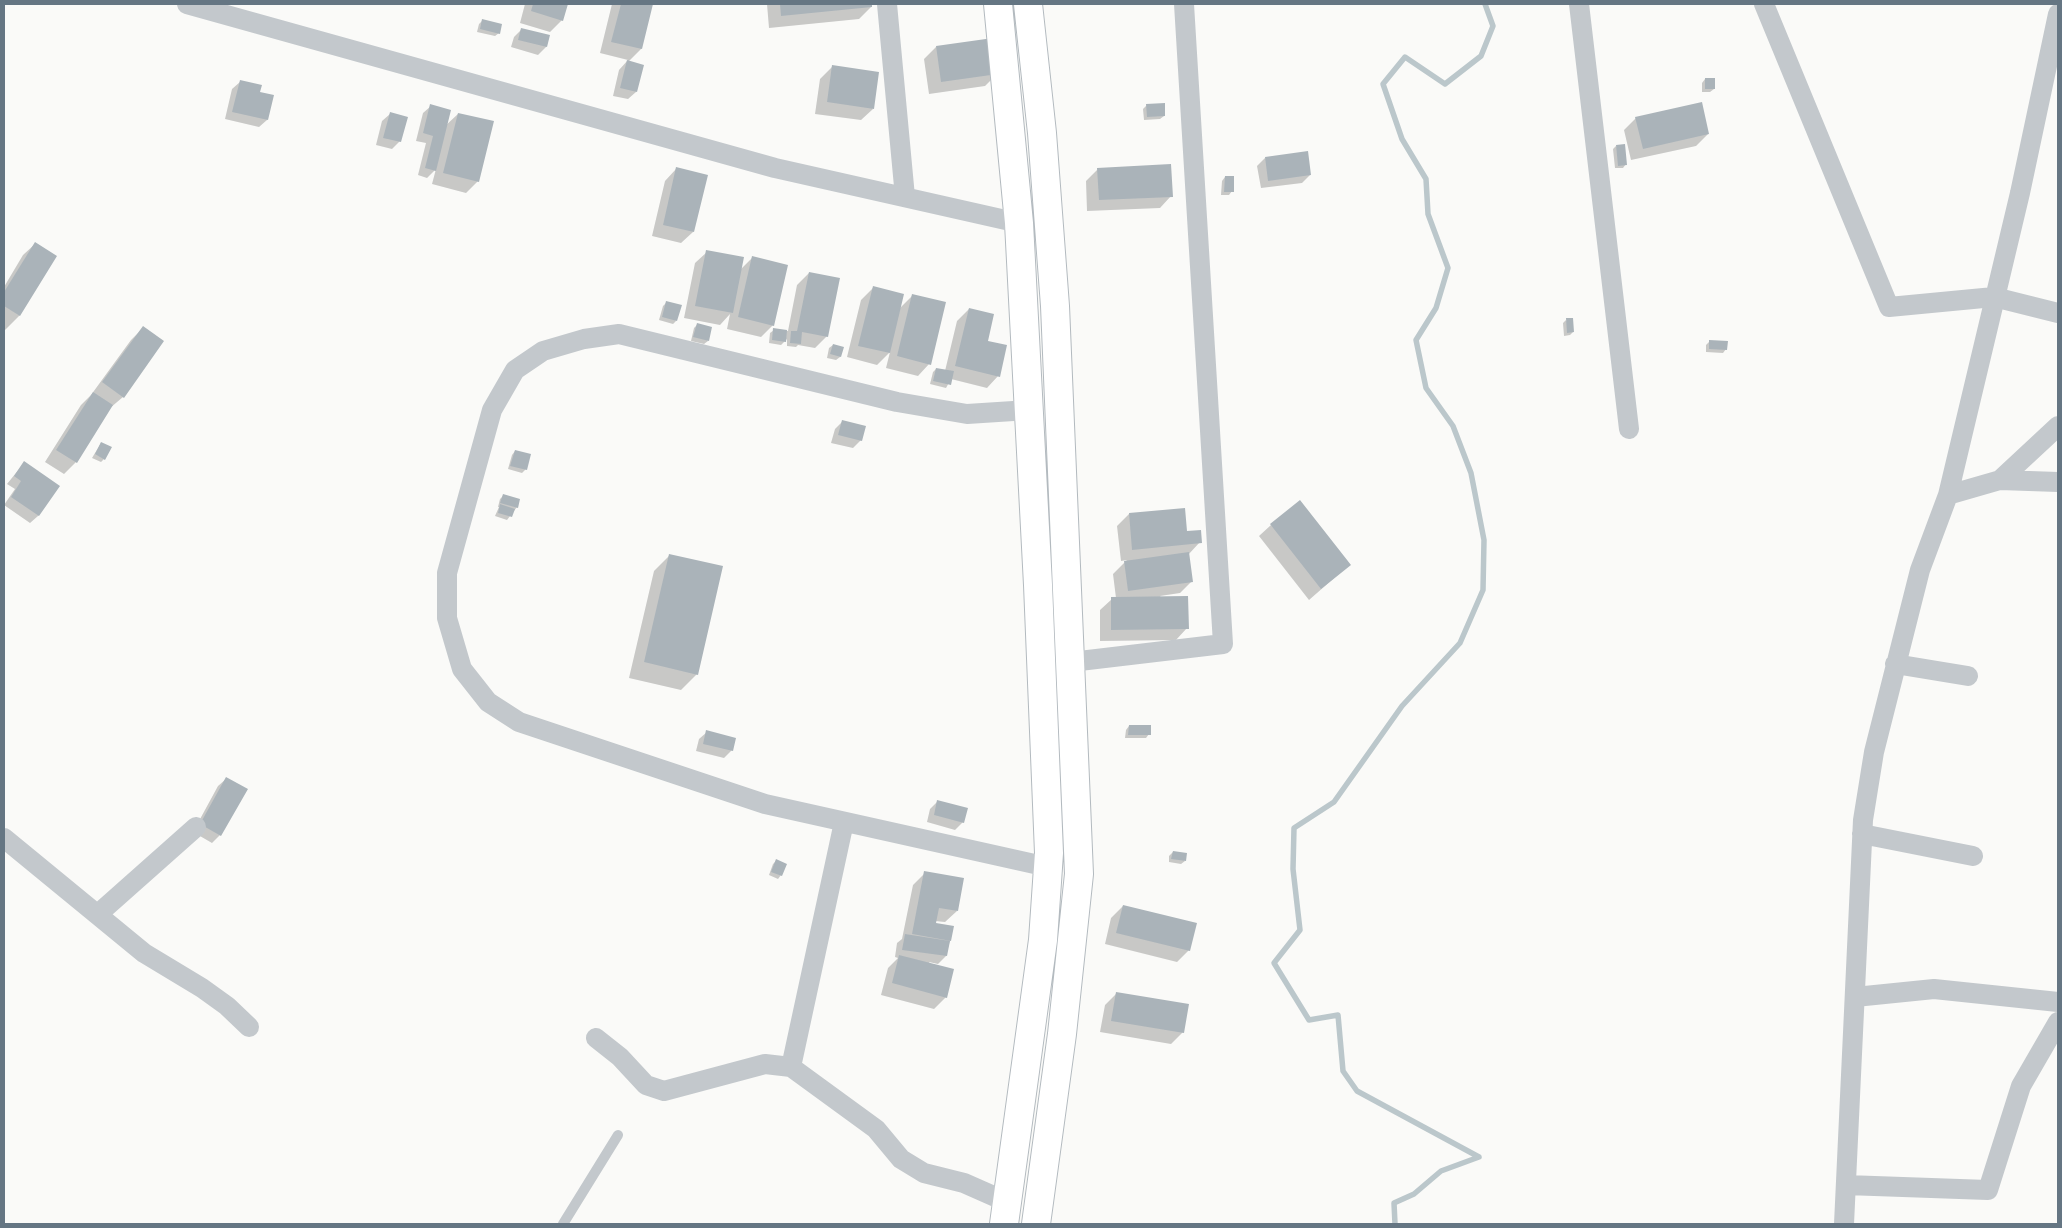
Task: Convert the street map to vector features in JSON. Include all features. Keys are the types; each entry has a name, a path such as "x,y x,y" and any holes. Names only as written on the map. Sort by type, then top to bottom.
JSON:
{"street":[{"path":"187,4 774,168 1019,223"},
{"path":"887,4 905,198"},
{"path":"596,1038 620,1057 646,1085 664,1091 765,1064 791,1067 876,1129 901,1159 924,1173 964,1183 1006,1213 1043,940 1048,867 1038,584 1019,223 998,4"},
{"path":"1028,4 1042,133 1055,306 1079,874 1062,1034 1036,1224"},
{"path":"1071,662 1223,644 1184,4"},
{"path":"1579,4 1629,429"},
{"path":"1764,4 1889,307 1994,297 2058,313"},
{"path":"1844,1224 1862,834 1874,752 1920,570 1948,495 2018,202 2057,22"},
{"path":"1029,410 967,414 897,402 619,334 584,340 543,351 514,370 492,410 447,573 448,618 462,669 488,702 519,722 765,804 1048,867"},
{"path":"2000,480 2058,426"},
{"path":"1948,495 2000,480 2058,482"},
{"path":"1895,664 1968,676"},
{"path":"791,1067 844,822"},
{"path":"98,914 196,827"},
{"path":"1862,834 1973,856"},
{"path":"4,838 144,953 202,988 227,1006 249,1027"},
{"path":"1855,997 1934,989 2058,1002"},
{"path":"1846,1185 1988,1190 2021,1086 2058,1022"}],"lane":[{"path":"563,1224 618,1135"}],"building":[{"path":"533,4 568,4 563,21 531,11"},
{"path":"621,4 653,4 642,49 611,42"},
{"path":"780,4 872,4 872,7 781,16"},
{"path":"482,19 502,24 500,34 480,29"},
{"path":"521,28 550,35 547,47 518,40"},
{"path":"993,38 998,74 941,82 936,46"},
{"path":"627,60 644,65 637,92 620,88"},
{"path":"832,65 879,72 874,109 827,102"},
{"path":"1705,78 1715,78 1715,89 1705,89"},
{"path":"240,80 262,85 260,92 274,95 268,120 232,112"},
{"path":"1702,102 1709,134 1643,149 1635,117"},
{"path":"1165,103 1165,116 1147,117 1146,104"},
{"path":"430,104 451,110 436,171 425,168 433,136 423,133"},
{"path":"390,112 408,117 401,142 383,138"},
{"path":"458,113 494,121 479,182 443,173"},
{"path":"1625,144 1627,165 1618,166 1616,145"},
{"path":"1308,151 1311,175 1268,181 1265,157"},
{"path":"1171,164 1173,197 1099,200 1097,168"},
{"path":"676,167 708,175 694,232 663,225"},
{"path":"1225,176 1234,176 1234,192 1224,192"},
{"path":"35,242 57,256 20,316 4,306 4,292"},
{"path":"706,250 744,257 733,313 695,306"},
{"path":"752,256 788,265 774,326 738,317"},
{"path":"809,272 840,278 828,337 802,332 801,344 790,343 791,331 797,331"},
{"path":"873,286 904,294 890,353 858,346"},
{"path":"912,294 946,302 931,365 897,356"},
{"path":"666,301 682,305 677,321 662,317"},
{"path":"969,308 994,314 988,341 1007,345 1000,377 955,366"},
{"path":"1566,318 1573,318 1574,332 1567,333"},
{"path":"697,323 712,327 709,341 693,337"},
{"path":"143,326 164,341 124,398 102,382"},
{"path":"773,328 787,330 786,342 772,340"},
{"path":"1709,340 1728,341 1727,350 1709,349"},
{"path":"833,344 844,347 841,357 830,354"},
{"path":"936,368 954,371 951,385 933,381"},
{"path":"93,392 113,405 77,463 56,450"},
{"path":"842,420 866,426 862,441 838,435"},
{"path":"101,442 112,447 105,460 95,454"},
{"path":"515,450 531,454 527,470 510,466"},
{"path":"24,461 60,486 39,516 11,497 21,481 14,476"},
{"path":"503,494 520,499 518,508 500,503"},
{"path":"1300,500 1351,565 1321,589 1270,524"},
{"path":"500,504 515,509 512,517 498,513"},
{"path":"1185,508 1187,531 1201,530 1202,543 1132,550 1129,513"},
{"path":"1189,552 1193,582 1128,591 1124,561"},
{"path":"669,554 723,566 698,675 644,662"},
{"path":"1188,596 1189,629 1111,630 1111,597"},
{"path":"1129,725 1151,725 1151,735 1128,735"},
{"path":"706,730 736,738 733,751 703,744"},
{"path":"226,777 248,789 221,836 200,824"},
{"path":"937,800 968,808 964,823 934,815"},
{"path":"1173,851 1187,853 1186,861 1171,859"},
{"path":"776,859 787,864 782,876 771,872"},
{"path":"924,871 964,878 958,911 939,908 936,923 954,926 951,941 912,934"},
{"path":"1123,905 1197,923 1190,951 1116,933"},
{"path":"905,934 950,941 947,956 902,950"},
{"path":"899,955 954,969 947,998 892,983"},
{"path":"1116,992 1189,1004 1184,1033 1111,1021"}],"waterway":[{"path":"1395,1224 1394,1203 1414,1194 1441,1171 1479,1157 1357,1091 1343,1071 1338,1015 1309,1020 1274,963 1300,930 1293,869 1294,828 1334,802 1402,706 1460,643 1483,590 1484,540 1471,473 1453,426 1426,388 1416,340 1436,308 1448,268 1428,214 1426,179 1402,139 1383,84 1405,57 1445,84 1481,56 1493,26 1485,4"}]}
